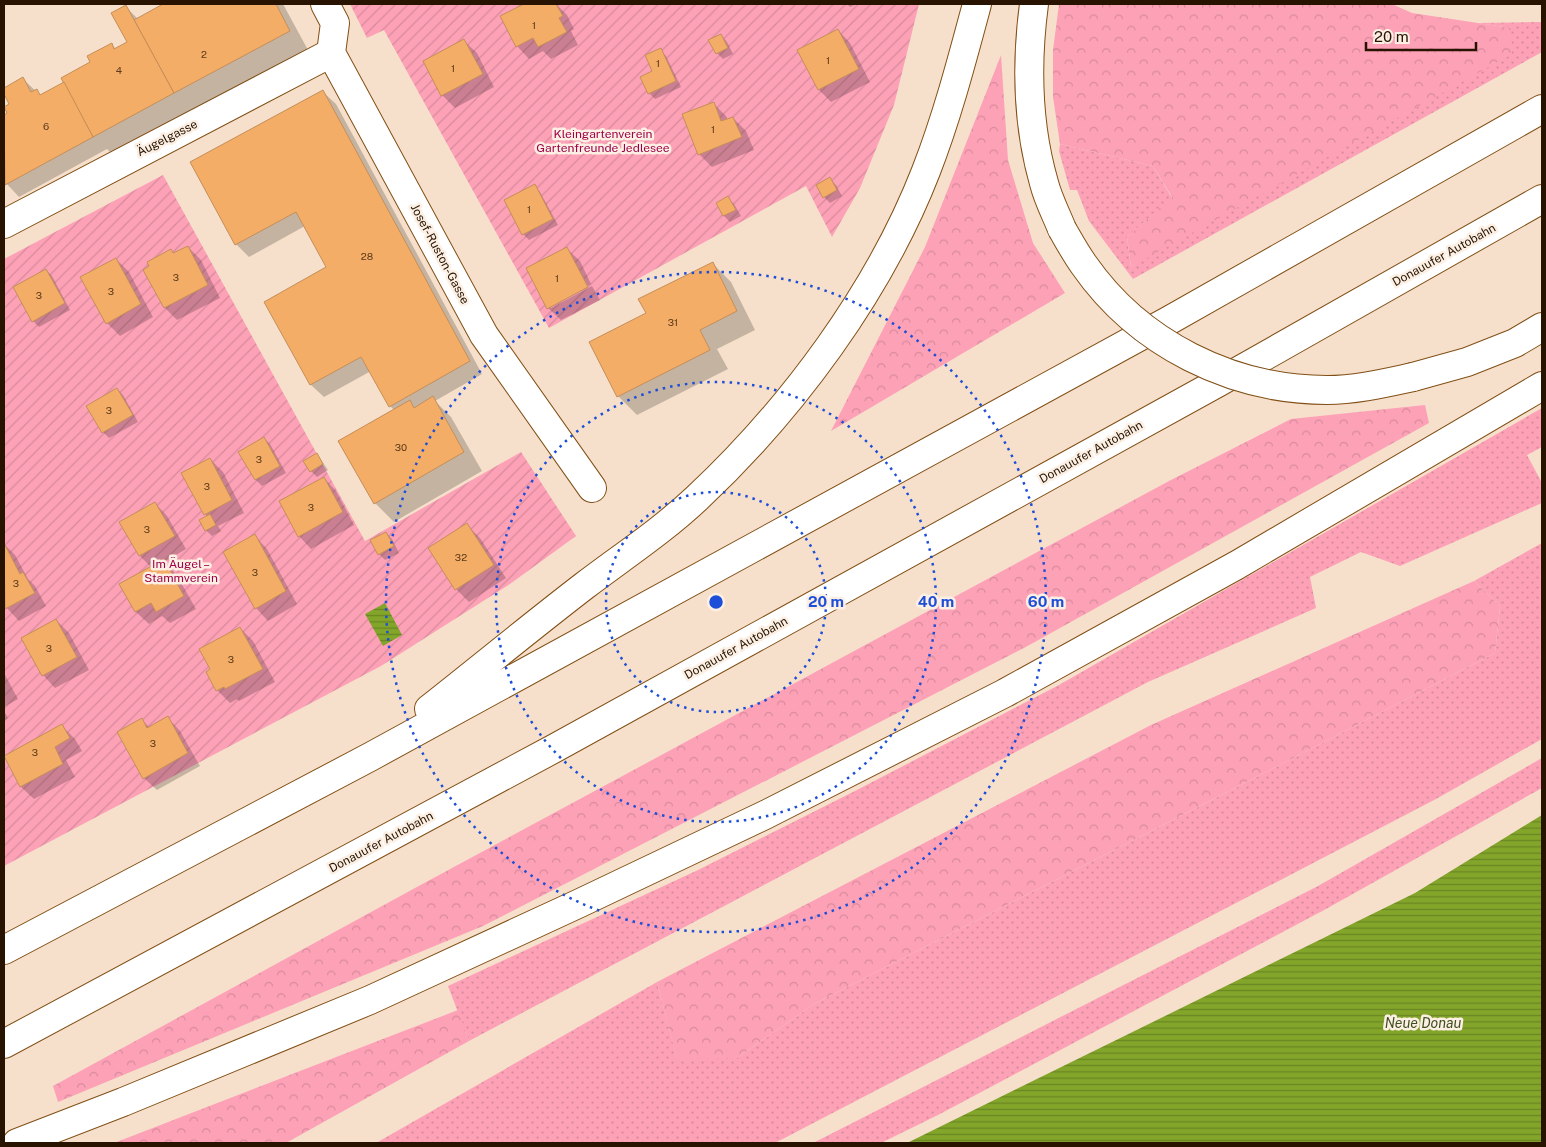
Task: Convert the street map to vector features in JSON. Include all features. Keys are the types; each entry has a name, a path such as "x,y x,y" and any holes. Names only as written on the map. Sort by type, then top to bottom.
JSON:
{"main road":[{"path":"326,4 335,23 331,53"},
{"path":"370,757 584,586 667,524 696,499 742,453 786,401 849,317 871,284 899,233 926,171 960,66 977,4"},
{"path":"1034,4 1029,36 1028,88 1033,137 1044,184 1062,229 1084,266 1110,297 1136,323 1167,344 1209,368 1248,380 1291,389 1329,390 1374,385 1413,377 1467,362 1515,343 1542,327"},
{"name":"Äugelgasse","path":"4,224 331,53"},
{"name":"Josef-Ruston-Gasse","path":"331,53 484,335 592,488"},
{"path":"4,950 370,757 1168,321 1542,108"},
{"name":"Donauufer Autobahn","path":"4,1044 555,748 1202,391 1542,199"},
{"path":"17,1143 123,1102 370,1000 580,903 776,809 1022,684 1237,565 1542,386"}],"green space":[{"name":"Kleingartenverein Gartenfreunde Jedlesee","path":"350,4 919,4 894,105 860,188 832,237 806,186 549,328 384,30 367,38"},
{"path":"1059,4 1392,4 1412,13 1511,28 1512,54 1131,267 1127,237 1172,197 1153,166 1060,144 1053,97 1053,50"},
{"path":"1542,22 1542,52 1133,279 1089,221 1077,190 1070,190 1059,151 1060,144 1153,166 1172,198 1127,237 1131,267 1511,28 1478,23"},
{"path":"1001,55 1008,160 1033,243 1065,293 831,431 925,247"},
{"name":"Im Äugel – Stammverein","path":"163,175 365,541 521,452 576,536 510,584 381,666 4,866 4,259"},
{"path":"1425,405 1429,423 1024,648 483,926 58,1102 53,1086 415,888 1169,481 1291,419"},
{"path":"1542,408 1542,447 1527,455 1542,483 1542,503 1400,566 1361,552 1310,577 1316,608 1148,682 469,1041 448,986 698,870 1059,685"},
{"path":"1542,543 1542,739 1436,799 775,1143 376,1143 657,982 677,1058 737,1058 814,1004 1495,653 1500,606 1474,581"},
{"path":"1474,581 1500,606 1495,653 814,1004 737,1058 677,1059 657,982 1151,725"},
{"path":"1542,758 1542,788 1326,909 938,1115 881,1143 813,1143 1318,886"},
{"path":"458,1010 469,1041 286,1143 114,1143"}],"water":[{"path":"385,603 402,635 383,646 365,614"},
{"name":"Neue Donau","path":"1542,815 1542,1143 907,1143 1415,893"}],"building":[{"path":"163,4 276,4 290,31 174,93 134,20"},
{"path":"524,4 556,4 563,16 559,18 567,32 538,47 533,38 516,47 500,16"},
{"path":"126,5 174,93 93,137 61,78 90,62 87,56 112,43 114,49 127,42 111,13"},
{"path":"838,29 859,69 818,90 797,50"},
{"path":"721,34 728,48 716,54 708,40"},
{"path":"464,39 483,74 441,96 423,61"},
{"path":"661,48 676,81 648,94 640,77 652,71 645,55"},
{"path":"23,77 31,92 37,89 40,95 64,82 93,137 5,185 4,115 7,113 4,107 9,104 4,94 4,88"},
{"path":"323,90 470,361 389,407 361,357 310,385 264,302 326,267 296,212 235,245 190,162"},
{"path":"714,102 721,121 733,117 742,137 698,155 682,114"},
{"path":"830,177 837,190 823,198 816,185"},
{"path":"535,184 553,219 522,235 504,200"},
{"path":"728,196 736,210 723,216 716,203"},
{"path":"188,246 208,285 164,308 143,270 149,266 147,262 171,249 173,253"},
{"path":"567,247 588,287 547,309 526,268"},
{"path":"116,258 141,304 106,324 80,277"},
{"path":"713,262 737,311 700,330 710,350 617,397 589,342 646,313 638,299"},
{"path":"46,269 65,303 32,322 13,287"},
{"path":"117,388 133,415 102,433 86,406"},
{"path":"433,396 464,452 374,504 338,441 410,400 414,408"},
{"path":"264,437 280,466 255,480 238,452"},
{"path":"317,453 323,464 310,472 303,461"},
{"path":"210,458 232,500 204,515 181,473"},
{"path":"324,477 343,512 298,537 279,501"},
{"path":"155,502 175,536 139,556 119,522"},
{"path":"210,514 216,525 205,531 199,520"},
{"path":"467,523 494,565 455,590 428,548"},
{"path":"386,532 394,546 378,555 370,540"},
{"path":"255,534 286,591 255,609 223,552"},
{"path":"4,543 20,574 23,572 35,593 5,609"},
{"path":"164,559 184,596 156,612 151,603 135,612 119,584"},
{"path":"56,619 77,657 42,676 21,638"},
{"path":"240,627 263,669 225,689 224,687 216,691 206,672 210,669 199,649"},
{"path":"168,716 188,753 143,779 117,732 142,718 147,728"},
{"path":"62,724 70,738 55,747 63,764 20,787 4,756"}]}
